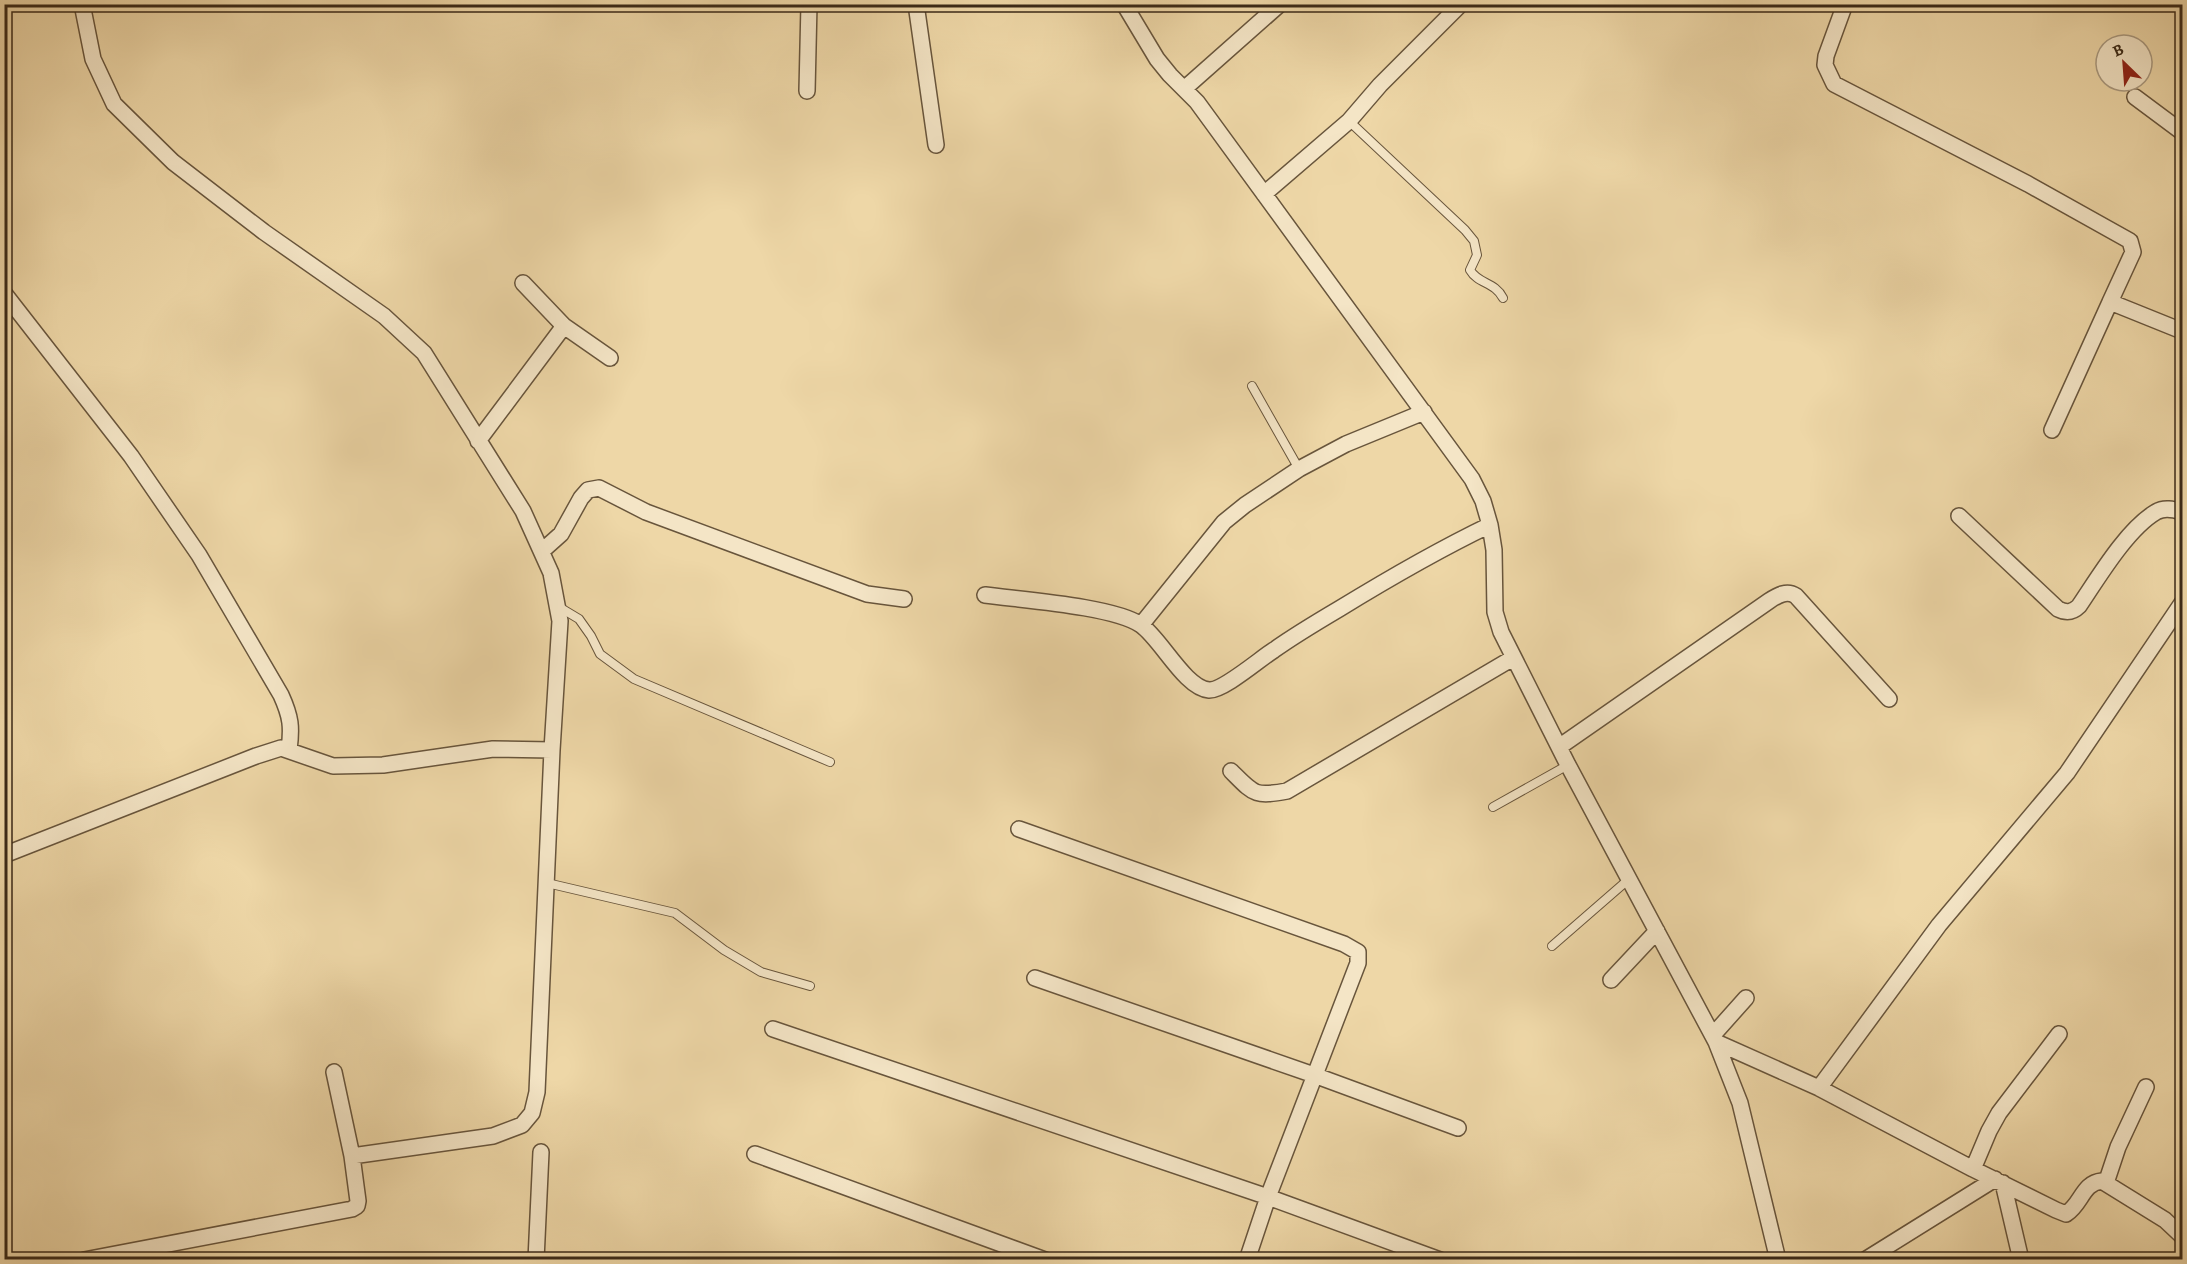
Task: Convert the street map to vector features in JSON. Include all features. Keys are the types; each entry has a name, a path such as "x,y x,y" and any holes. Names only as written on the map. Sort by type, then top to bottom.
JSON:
{"street":[{"path":"82,4 93,59 114,104 173,162 264,232 384,316 411,339 431,364 477,441 523,511 551,573 559,607 537,1092 532,1113 522,1125 493,1136 352,1156"},
{"path":"807,91 809,4"},
{"path":"916,4 936,145"},
{"path":"1124,4 1157,59 1197,102 1472,479 1483,501 1490,525 1494,550 1495,612 1501,632 1568,765 1714,1038 1740,1103 1778,1260"},
{"path":"1184,89 1280,4"},
{"path":"1264,194 1349,121 1380,85 1461,4"},
{"path":"1845,4 1826,56 1827,71 1834,84 2028,184 2130,241 2133,252 2052,430"},
{"path":"2135,97 2182,132"},
{"path":"523,283 564,326 610,358"},
{"path":"4,293 131,456 199,555 290,714 292,730 289,750"},
{"path":"2110,302 2182,332"},
{"path":"477,441 564,326"},
{"path":"1141,625 1224,522 1245,505 1299,469 1346,444 1424,412"},
{"path":"542,551 561,534 588,490 598,488 646,512 867,594 904,599"},
{"path":"1959,516 2058,609 2064,612 2073,611 2079,606 2118,550 2140,525 2156,512 2166,508 2182,512"},
{"path":"986,595 1085,609 1119,616 1141,625 1196,686 1210,690 1223,685 1281,645 1387,579 1490,525"},
{"path":"1559,747 1769,601 1791,592 1889,699"},
{"path":"1818,1088 1939,925 2067,773 2182,603"},
{"path":"1231,771 1252,792 1265,795 1287,791 1513,658"},
{"path":"4,855 263,753 281,748 333,766 383,765 493,749 552,750"},
{"path":"1019,829 1344,944 1358,952 1358,963 1268,1197 1247,1260"},
{"path":"1611,980 1657,931"},
{"path":"1035,978 1314,1075 1458,1128"},
{"path":"1714,1038 1746,998"},
{"path":"773,1029 1268,1197 1440,1260"},
{"path":"1973,1169 1999,1113 2059,1034"},
{"path":"1714,1038 2066,1214 2072,1210 2087,1187 2094,1182 2102,1181 2165,1220 2182,1236"},
{"path":"84,1260 352,1209 357,1206 352,1156 334,1072"},
{"path":"2106,1183 2118,1147 2146,1087"},
{"path":"536,1260 541,1152"},
{"path":"755,1154 1045,1260"},
{"path":"1864,1260 1999,1181"},
{"path":"1999,1181 2021,1260"}],"lane":[{"path":"1349,121 1465,230 1474,241 1477,255 1470,270 1474,277 1499,290 1503,298"},
{"path":"1252,386 1299,469"},
{"path":"559,607 579,619 600,654 634,679 830,762"},
{"path":"1493,807 1568,765"},
{"path":"1552,946 1629,879"},
{"path":"547,883 675,913 724,950 761,972 810,986"}]}
